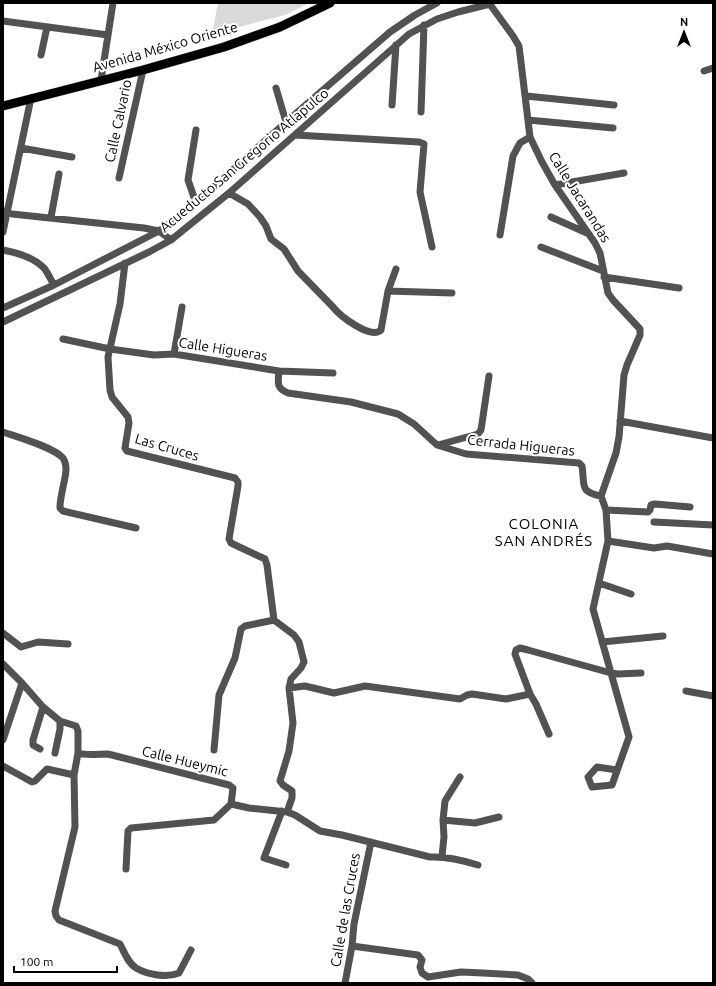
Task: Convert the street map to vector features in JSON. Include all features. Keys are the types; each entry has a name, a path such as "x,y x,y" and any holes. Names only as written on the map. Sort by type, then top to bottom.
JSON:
{"main road":[{"name":"Avenida México Oriente","path":"3,106 143,70 252,38 280,27 330,3"}],"street":[{"name":"Calle Calvario","path":"101,80 113,3"},
{"name":"Acueducto San Gregorio Atlapulco","path":"3,308 54,285 159,231 196,203 286,122 390,32 415,14 437,3"},
{"name":"Acueducto San Gregorio Atlapulco","path":"3,322 171,240 229,193 410,34 447,15 489,3"},
{"name":"Calle Jacarandas","path":"489,3 514,36 519,46 530,137 555,185 590,234 600,253 608,293 640,329 640,335 624,375 616,453 601,496"},
{"path":"3,21 108,35"},
{"path":"41,55 46,26"},
{"path":"421,112 424,26"},
{"path":"392,105 396,45"},
{"path":"704,71 713,68"},
{"name":"Calle Calvario","path":"119,178 143,70"},
{"path":"276,88 286,122"},
{"path":"526,96 614,105"},
{"path":"3,232 5,211 21,148 31,98"},
{"path":"528,120 613,128"},
{"path":"196,130 188,180 196,203"},
{"path":"296,135 419,142 424,144 420,192 432,247"},
{"path":"500,235 513,156 520,143 530,137"},
{"path":"21,148 72,157"},
{"path":"555,185 624,173"},
{"path":"51,217 59,174"},
{"path":"229,193 245,202 260,216 266,226 269,236 284,249 298,271 334,307 338,314 368,332 378,332 381,330 388,291 396,269"},
{"path":"5,211 12,214 144,228 159,231 171,240"},
{"path":"551,217 590,234"},
{"path":"541,247 603,274 679,288"},
{"path":"3,250 18,253 37,263 43,268 54,285"},
{"name":"Las Cruces","path":"125,263 120,304 108,357 110,390 112,397 128,417 127,451 235,478 238,482 238,486 229,540 231,543 265,559 274,620"},
{"path":"388,291 452,293"},
{"path":"174,354 182,307"},
{"name":"Calle Higueras","path":"63,339 110,349 154,354 174,354 279,371 333,373"},
{"name":"Cerrada Higueras","path":"279,371 278,385 281,389 288,392 351,402 398,414 414,424 437,445 466,454 579,463 582,466 583,486 590,494 601,496"},
{"path":"437,445 478,434 482,425 489,376"},
{"path":"620,421 713,438"},
{"path":"3,432 57,453 65,460 66,469 60,502 60,508 64,511 136,528"},
{"path":"601,496 606,510 608,541 593,609 612,673 628,737 617,770"},
{"path":"606,510 648,512 651,505 654,504 690,507"},
{"path":"654,522 713,525"},
{"path":"608,541 654,548 667,546 713,554"},
{"path":"599,583 632,594"},
{"path":"214,750 220,695 235,658 241,629 245,626 274,620 294,635 299,642 304,662 302,668 291,678 289,688 293,723 288,751 280,781 292,791 292,798 284,811 264,858 286,865"},
{"path":"3,634 21,647 38,642 68,644"},
{"path":"602,642 664,636"},
{"path":"549,734 530,694 515,654 516,650 520,648 612,673 642,673"},
{"path":"3,664 43,707 60,721 76,726 78,731 78,753 74,775 75,827 55,911 56,916 59,920 120,944 126,957 136,967 149,973 172,976 179,973 191,950"},
{"path":"3,740 22,683"},
{"path":"289,688 305,686 334,693 365,686 460,699 472,694 506,699 530,694"},
{"path":"686,691 713,696"},
{"path":"40,749 33,745 33,740 43,707"},
{"path":"55,753 60,729 60,721"},
{"name":"Calle Hueymic","path":"78,753 84,755 94,753 108,754 229,784 233,788 231,804"},
{"path":"3,766 32,782 35,781 46,769 74,775"},
{"path":"442,856 445,801 460,777"},
{"path":"126,869 128,831 131,828 214,820 231,804 249,808 284,811 295,815 320,831 430,857 442,856 478,865"},
{"path":"443,820 474,823 499,817"},
{"name":"Calle de las Cruces","path":"345,983 352,946 354,924 371,842"},
{"path":"352,946 418,955 422,960 420,967 422,973 428,977 461,972 518,975 528,979 532,983"}],"shaded area":[{"path":"218,3 309,3 285,15 212,34"}],"district":[{"name":"COLONIA SAN ANDRÉS","path":"544,532"}]}
